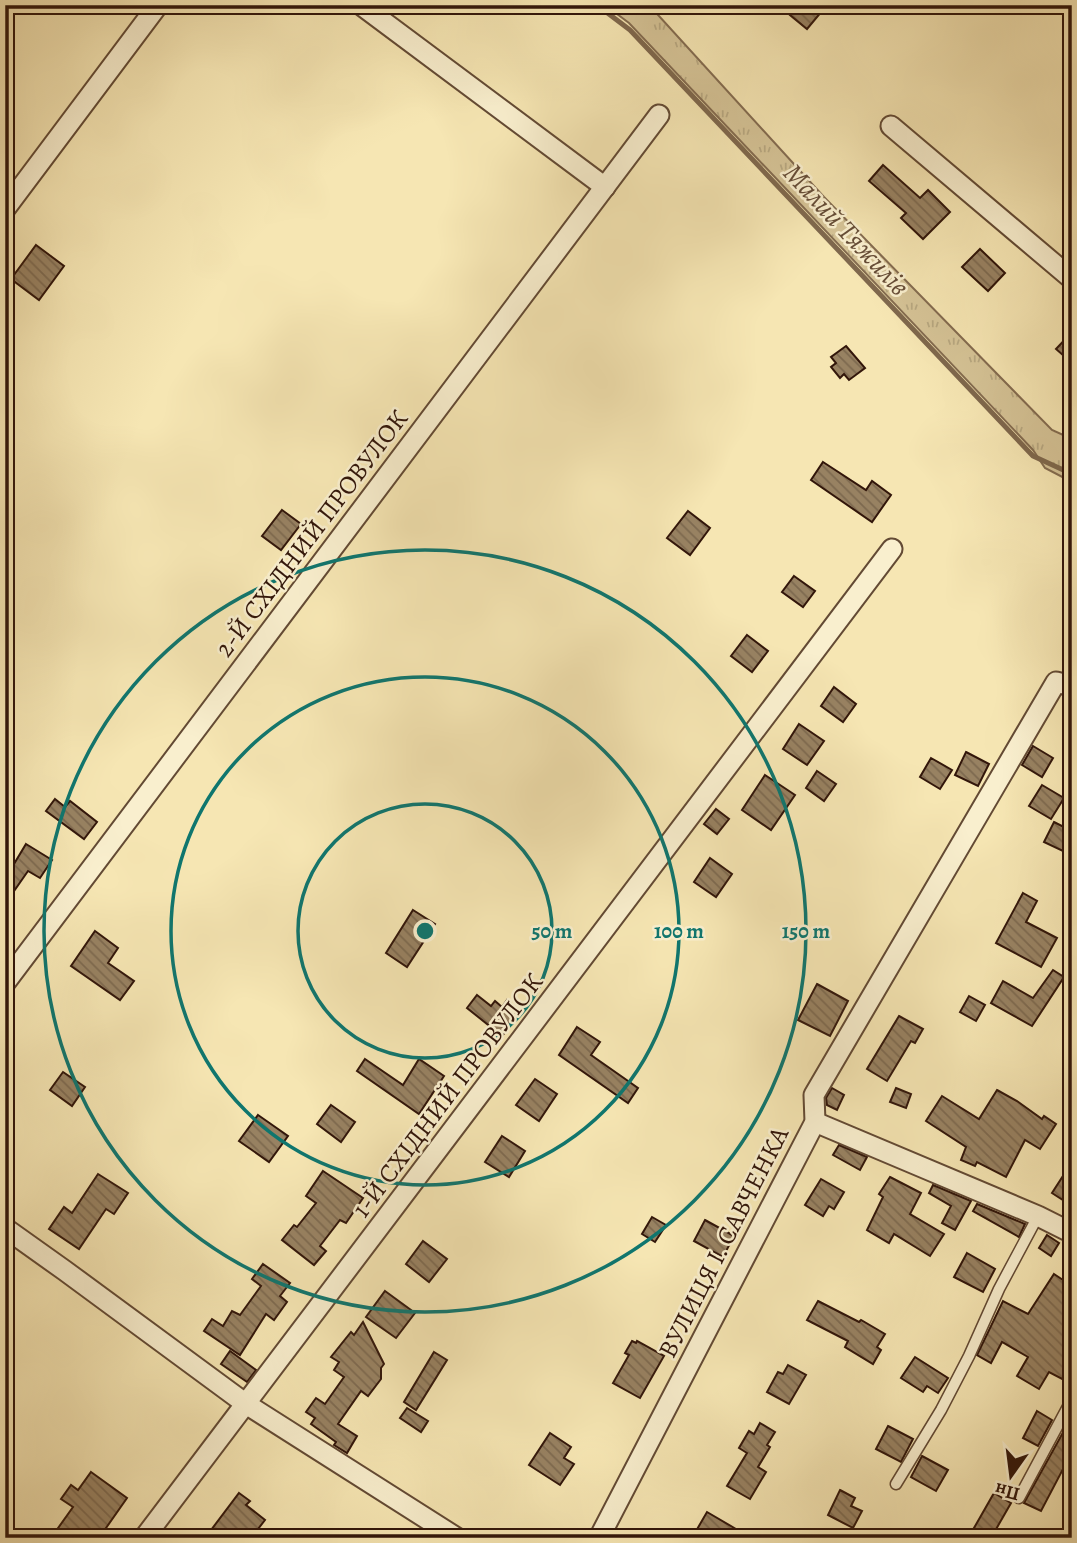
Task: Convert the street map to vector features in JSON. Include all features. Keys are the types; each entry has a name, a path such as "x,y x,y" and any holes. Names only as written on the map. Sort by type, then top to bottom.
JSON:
{"street":[{"path":"5,209 158,5"},
{"path":"361,5 605,187"},
{"name":"2-Й СХІДНИЙ ПРОВУЛОК","path":"5,983 659,114"},
{"path":"891,126 1072,279"},
{"name":"1-Й СХІДНИЙ ПРОВУЛОК","path":"144,1538 892,549"},
{"name":"ВУЛИЦЯ І. САВЧЕНКА","path":"599,1538 815,1122 814,1095 1064,684"},
{"path":"815,1122 1038,1216 1072,1233"},
{"path":"5,1228 246,1404 457,1538"}],"lane":[{"path":"897,1484 964,1367 999,1289 1038,1216"},
{"path":"1019,1498 1072,1399"}],"green space":[{"path":"605,5 649,5 824,197 1052,430 1072,439 1072,482 1045,468 1033,450 629,23"}],"building":[{"path":"798,5 827,5 807,29 790,15"},
{"path":"883,165 920,198 928,190 950,212 923,239 901,218 906,213 869,181"},
{"path":"36,245 64,266 39,300 11,279"},
{"path":"980,249 1005,273 988,291 962,267"},
{"path":"1072,332 1072,363 1056,349"},
{"path":"846,346 865,368 849,380 844,374 840,378 831,367 836,363 831,357"},
{"path":"823,462 866,490 872,481 891,495 872,522 811,480"},
{"path":"282,510 301,524 281,550 262,536"},
{"path":"688,511 710,528 690,555 667,538"},
{"path":"794,576 815,591 803,607 782,592"},
{"path":"747,635 768,651 752,672 731,656"},
{"path":"834,687 856,704 843,722 821,706"},
{"path":"799,724 824,741 807,765 783,749"},
{"path":"1033,746 1053,758 1042,777 1022,765"},
{"path":"966,752 989,764 978,786 955,775"},
{"path":"931,758 952,770 940,789 920,777"},
{"path":"817,771 836,784 824,801 806,788"},
{"path":"765,775 795,795 771,830 742,810"},
{"path":"1042,785 1064,798 1051,819 1029,806"},
{"path":"55,799 65,807 70,801 97,822 84,839 46,811"},
{"path":"716,809 729,819 717,834 704,824"},
{"path":"1054,822 1072,831 1072,838 1065,852 1044,842"},
{"path":"26,844 52,860 40,878 28,871 5,904 5,879"},
{"path":"710,858 732,874 716,897 694,882"},
{"path":"1023,893 1037,901 1026,922 1057,938 1041,967 996,943"},
{"path":"413,910 435,924 407,967 386,953"},
{"path":"95,931 118,948 108,963 134,981 120,1000 71,966"},
{"path":"1053,970 1064,977 1032,1026 991,1003 1003,981 1033,998"},
{"path":"817,984 848,1001 830,1036 798,1020"},
{"path":"477,995 491,1006 495,1001 502,1007 507,1000 521,1012 502,1036 467,1008"},
{"path":"969,996 985,1005 976,1021 960,1012"},
{"path":"899,1016 923,1029 915,1043 911,1041 887,1081 867,1069"},
{"path":"577,1027 600,1042 591,1055 638,1088 628,1103 559,1055"},
{"path":"365,1059 403,1085 419,1059 444,1076 419,1114 357,1071"},
{"path":"63,1072 85,1087 72,1106 50,1090"},
{"path":"535,1079 557,1094 539,1121 516,1105"},
{"path":"832,1088 844,1095 837,1110 827,1105 826,1098"},
{"path":"896,1088 911,1094 906,1108 890,1102"},
{"path":"997,1090 1042,1119 1044,1116 1056,1124 1040,1149 1025,1140 1006,1177 977,1162 975,1166 961,1160 966,1147 926,1121 942,1096 979,1119"},
{"path":"331,1105 355,1122 341,1142 317,1124"},
{"path":"258,1115 288,1136 269,1162 239,1141"},
{"path":"502,1136 525,1151 509,1177 485,1162"},
{"path":"839,1145 867,1157 860,1170 833,1155"},
{"path":"1072,1162 1072,1206 1052,1193"},
{"path":"323,1171 363,1198 346,1223 340,1220 320,1246 326,1251 314,1265 282,1240 294,1225 297,1227 316,1203 306,1196"},
{"path":"98,1174 128,1193 114,1214 106,1209 79,1249 49,1229 64,1207 72,1213"},
{"path":"890,1177 921,1193 910,1214 944,1234 930,1256 894,1234 889,1243 867,1230 883,1197 879,1194"},
{"path":"821,1179 844,1192 834,1209 829,1206 823,1216 805,1205"},
{"path":"933,1185 971,1201 955,1230 942,1223 951,1206 929,1193"},
{"path":"977,1204 1025,1224 1019,1237 973,1211"},
{"path":"652,1217 666,1225 655,1242 642,1234"},
{"path":"705,1220 734,1236 723,1257 694,1241"},
{"path":"1047,1235 1059,1243 1051,1256 1039,1248"},
{"path":"423,1241 447,1259 429,1282 406,1264"},
{"path":"967,1253 995,1269 983,1292 954,1277"},
{"path":"263,1264 290,1283 280,1296 287,1302 274,1320 266,1314 240,1355 204,1331 212,1319 223,1326 232,1311 240,1315 261,1286 252,1279"},
{"path":"1054,1274 1072,1286 1072,1384 1049,1372 1039,1389 1017,1376 1028,1357 1002,1342 991,1363 977,1355 1003,1301 1028,1314"},
{"path":"385,1291 415,1313 396,1338 366,1317"},
{"path":"818,1301 885,1334 877,1347 881,1350 873,1364 845,1347 848,1341 807,1320"},
{"path":"363,1322 384,1364 381,1368 381,1379 368,1396 361,1391 338,1424 357,1436 347,1453 311,1424 315,1418 306,1412 316,1398 325,1404 344,1377 334,1370 339,1362 331,1357 351,1332 354,1335"},
{"path":"632,1341 637,1341 664,1356 640,1398 613,1383 629,1355 625,1353"},
{"path":"230,1351 256,1370 247,1382 221,1364"},
{"path":"434,1352 447,1360 416,1410 404,1402"},
{"path":"915,1357 948,1378 938,1393 927,1386 923,1392 901,1378"},
{"path":"788,1365 806,1375 789,1404 767,1392 778,1372 783,1374"},
{"path":"407,1408 428,1421 421,1432 400,1418"},
{"path":"1037,1411 1052,1420 1038,1446 1023,1438"},
{"path":"760,1423 775,1432 758,1467 766,1472 750,1499 727,1486 747,1453 739,1448 749,1431 754,1434"},
{"path":"888,1426 913,1439 901,1462 876,1449"},
{"path":"1066,1427 1072,1430 1072,1457 1041,1511 1024,1503"},
{"path":"550,1433 571,1447 564,1458 574,1464 560,1485 529,1465"},
{"path":"922,1456 948,1470 936,1491 911,1477"},
{"path":"91,1472 127,1498 99,1538 51,1538 73,1507 61,1499 71,1485 78,1490"},
{"path":"840,1490 855,1498 851,1506 862,1511 853,1528 828,1515"},
{"path":"239,1493 250,1501 246,1505 265,1520 251,1538 205,1538"},
{"path":"994,1493 1011,1503 991,1538 974,1528"},
{"path":"707,1512 736,1529 731,1538 692,1538"}],"waterway":[{"name":"Малий Тяжилів","path":"597,5 630,30 1033,456 1072,474"}]}
